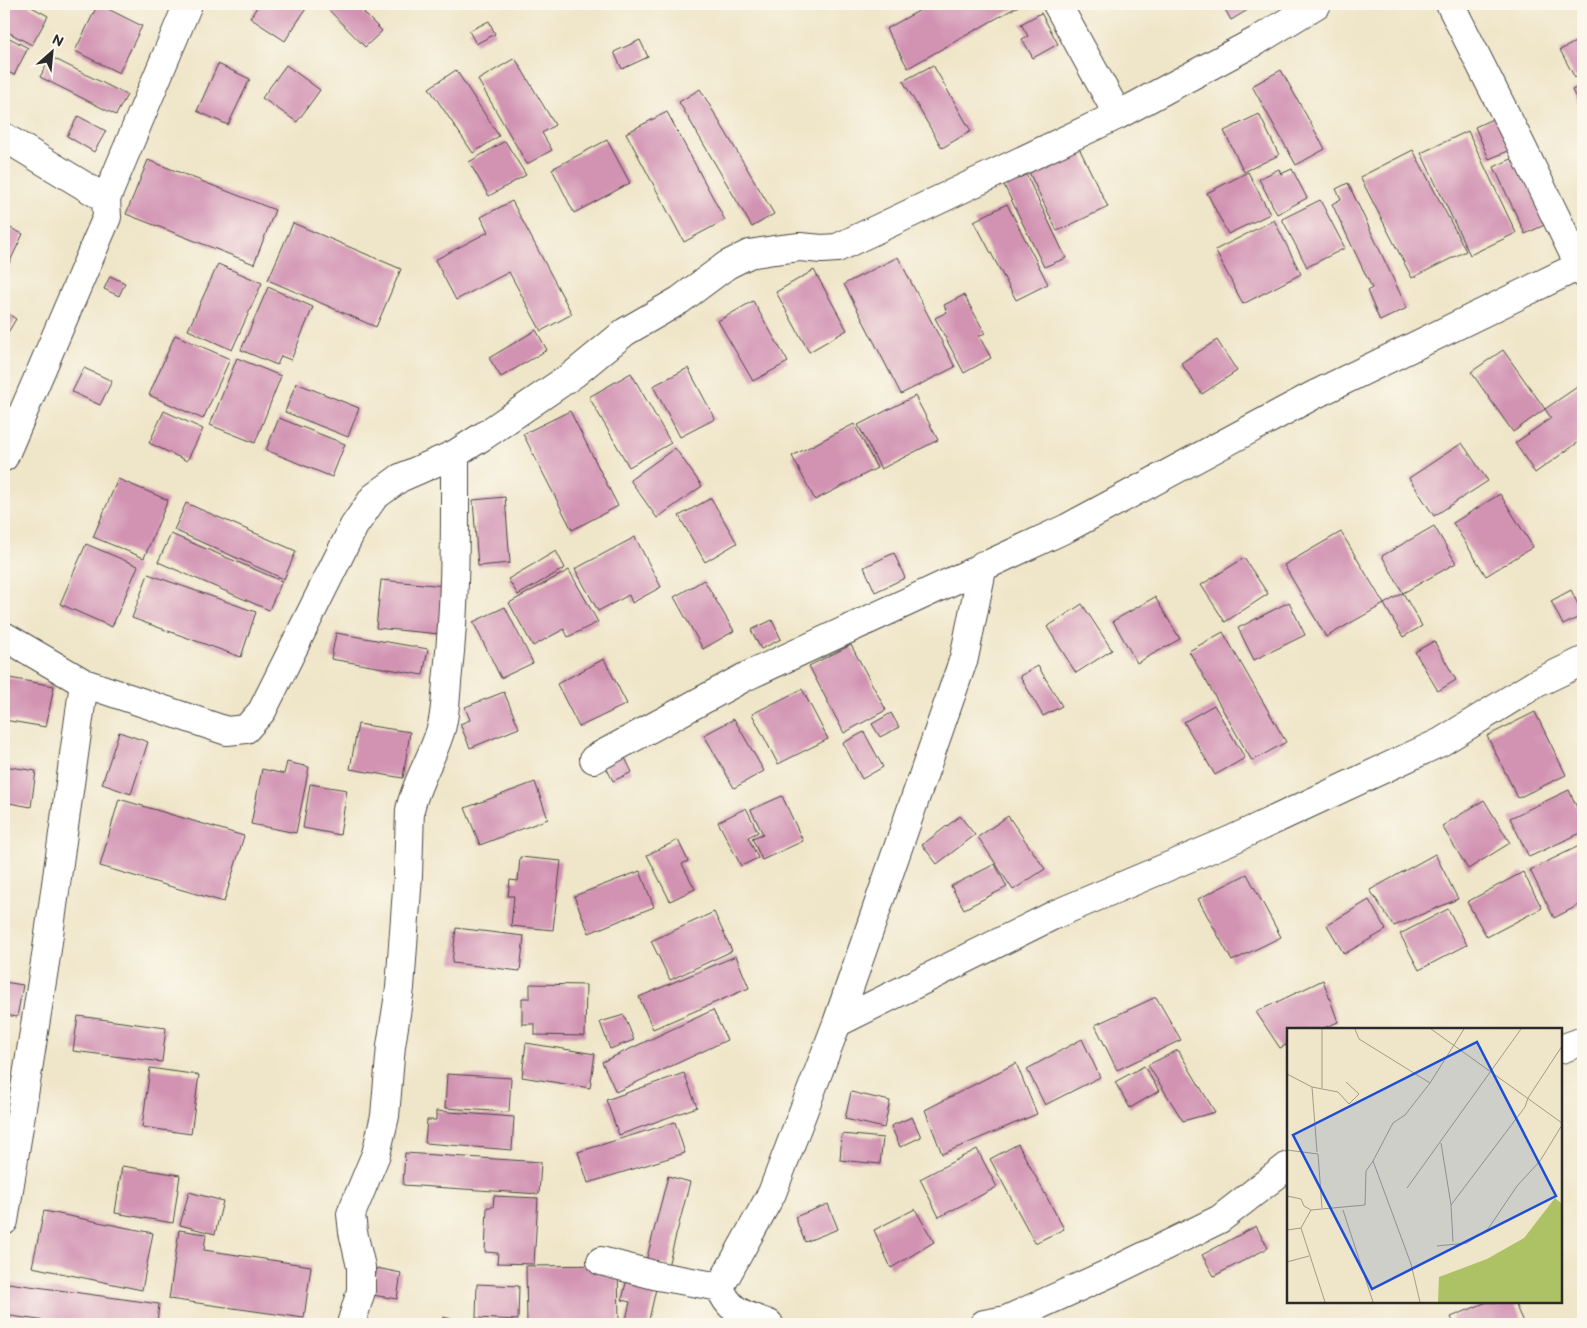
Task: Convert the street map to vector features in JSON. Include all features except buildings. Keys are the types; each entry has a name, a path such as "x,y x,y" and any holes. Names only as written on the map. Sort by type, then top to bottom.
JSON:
{"street":[{"path":"4,457 107,217 106,199 188,4"},
{"path":"1057,4 1118,115"},
{"path":"4,636 84,683 227,731 246,729 262,711 354,526 374,497 400,478 455,454 485,435 574,374 625,332 680,300 727,265 749,254 766,251 800,247 837,248 1118,115 1260,39 1317,4"},
{"path":"594,759 745,678 983,565 1067,528 1312,396 1582,268 1450,4"},
{"path":"4,137 106,199"},
{"path":"351,1324 361,1291 361,1267 353,1232 352,1214 376,1154 385,1116 391,1046 401,978 411,802 431,757 442,724 451,644 455,534 455,454"},
{"path":"770,1324 740,1313 724,1300 720,1287 772,1193 838,1023 964,658 983,565"},
{"path":"838,1023 1056,914 1231,840 1441,742 1536,683 1583,661"},
{"path":"4,1221 46,956 84,683"},
{"path":"1562,1049 1583,1042"},
{"path":"984,1324 1006,1320 1024,1312 1112,1272 1220,1219 1287,1167"},
{"path":"601,1261 658,1276 720,1287"}]}
